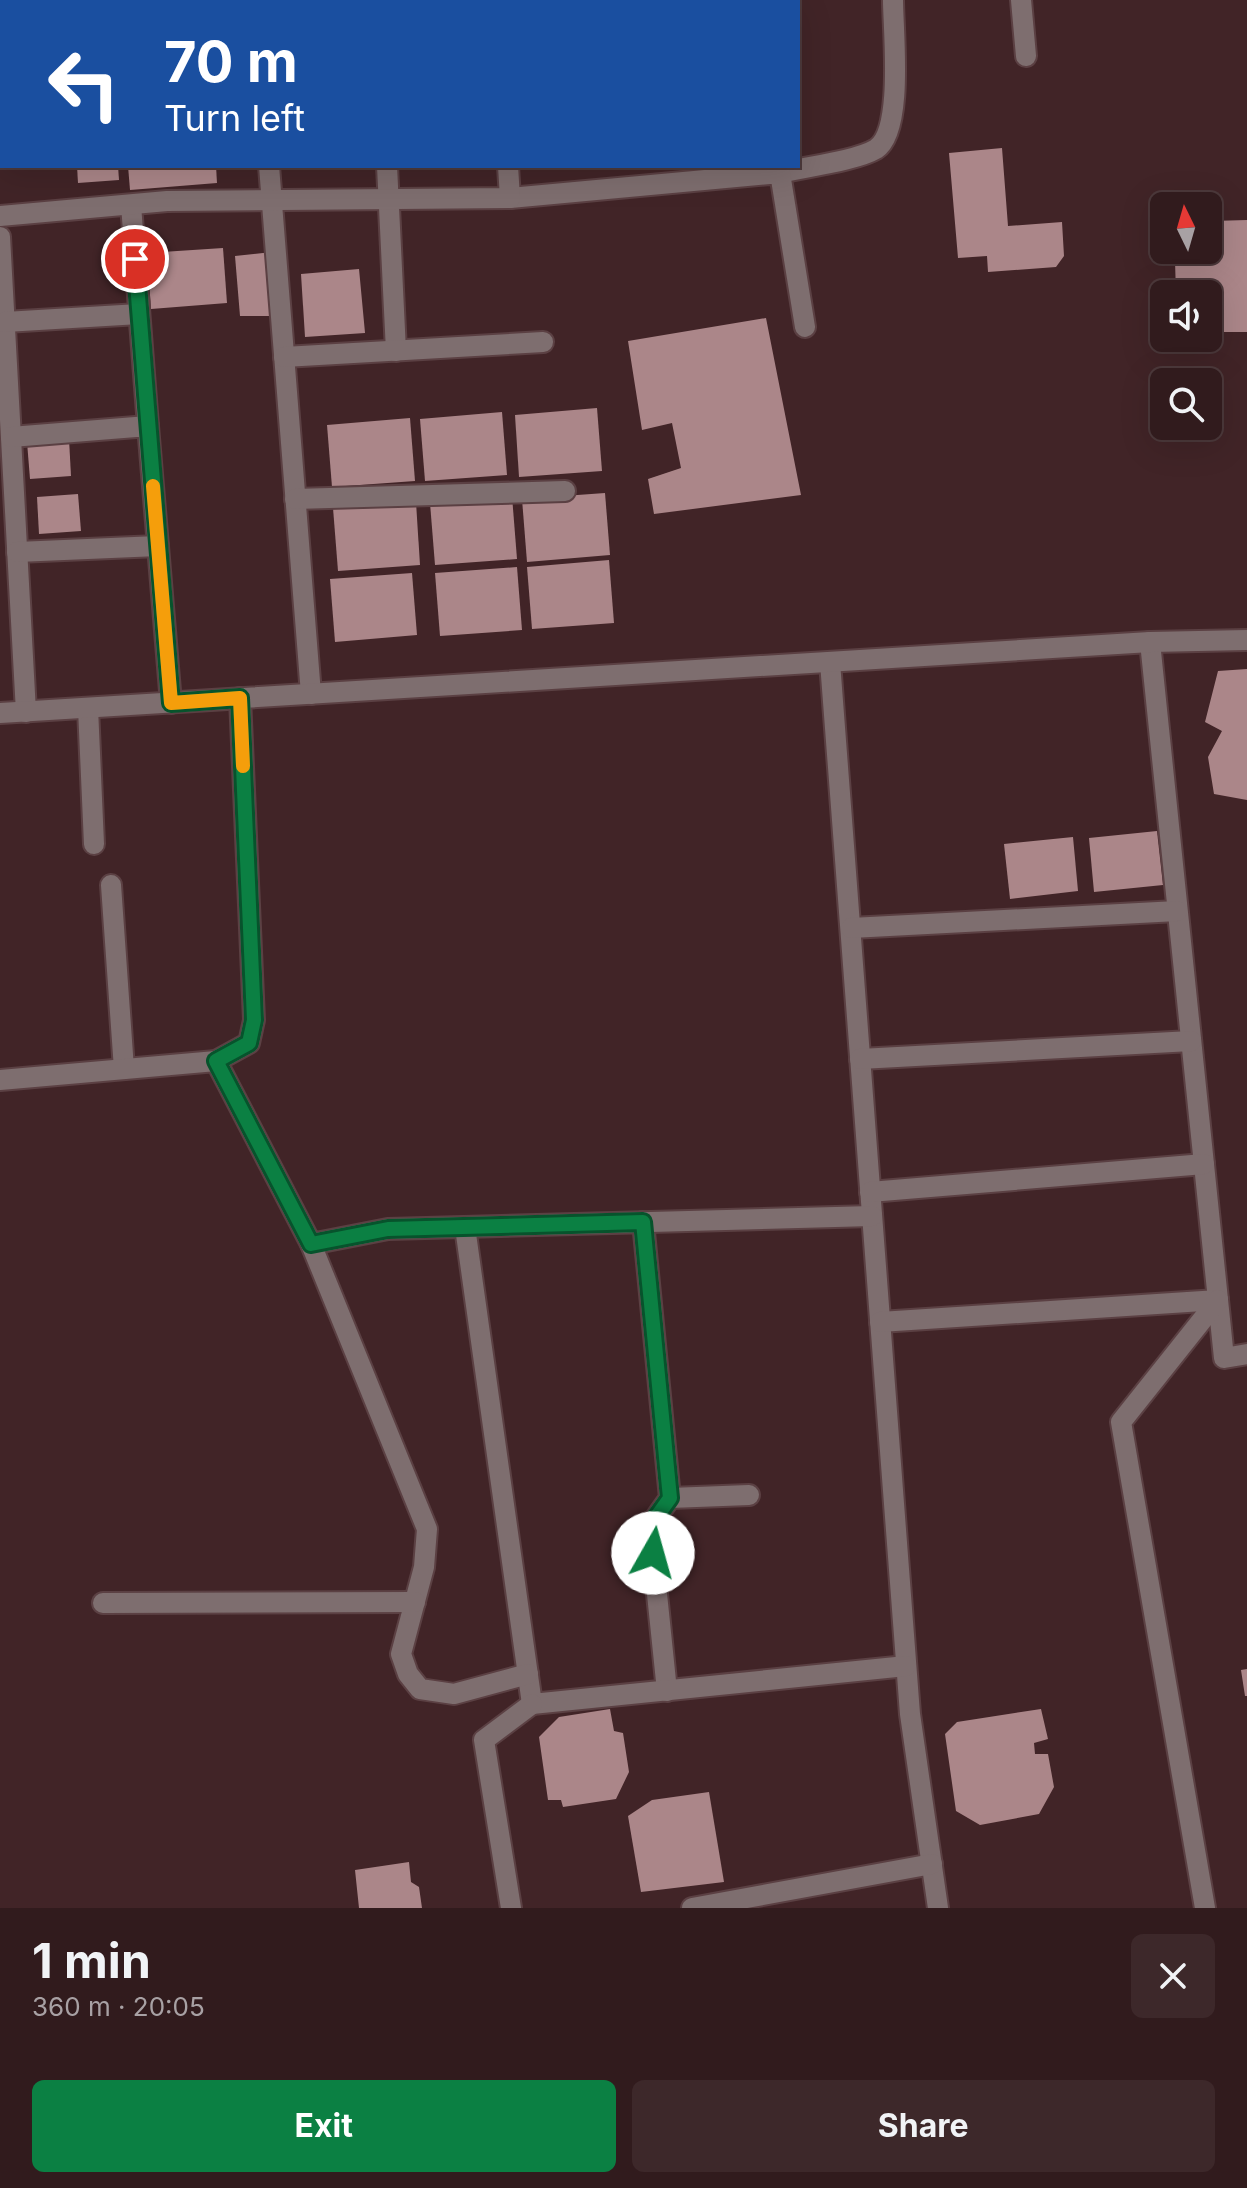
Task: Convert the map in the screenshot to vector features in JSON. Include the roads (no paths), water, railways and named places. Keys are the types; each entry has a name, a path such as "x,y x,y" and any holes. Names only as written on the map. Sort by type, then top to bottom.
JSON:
{"street":[{"path":"800,166 877,149 889,134 895,84 893,0"},
{"path":"1021,0 1026,56"},
{"path":"269,168 311,694"},
{"path":"387,168 396,351"},
{"path":"508,168 510,198"},
{"path":"0,216 167,201 510,198 780,170 805,327"},
{"path":"131,205 171,703"},
{"path":"0,237 5,322 5,413 11,437 11,542 26,712"},
{"path":"5,322 139,314"},
{"path":"284,357 543,342"},
{"path":"11,437 148,426"},
{"path":"295,499 565,491"},
{"path":"11,542 158,546"},
{"path":"0,713 1150,642 1247,640"},
{"path":"1150,642 1224,1358 1247,1354"},
{"path":"830,662 910,1714 938,1908"},
{"path":"0,1080 216,1061 249,1043 254,1020 240,698"},
{"path":"88,708 94,844"},
{"path":"111,885 124,1069"},
{"path":"851,928 1177,911"},
{"path":"860,1059 1191,1041"},
{"path":"216,1061 311,1244 427,1529 424,1567 401,1654 408,1674 420,1689 454,1694 528,1674"},
{"path":"870,1192 1204,1164"},
{"path":"311,1244 388,1229 872,1216"},
{"path":"643,1222 670,1498 650,1526 667,1691"},
{"path":"465,1227 532,1704"},
{"path":"880,1322 1218,1300"},
{"path":"1205,1908 1121,1422 1218,1300"},
{"path":"670,1498 749,1495"},
{"path":"103,1603 415,1602"},
{"path":"511,1908 484,1740 532,1704 906,1666"},
{"path":"692,1908 932,1864"}]}
